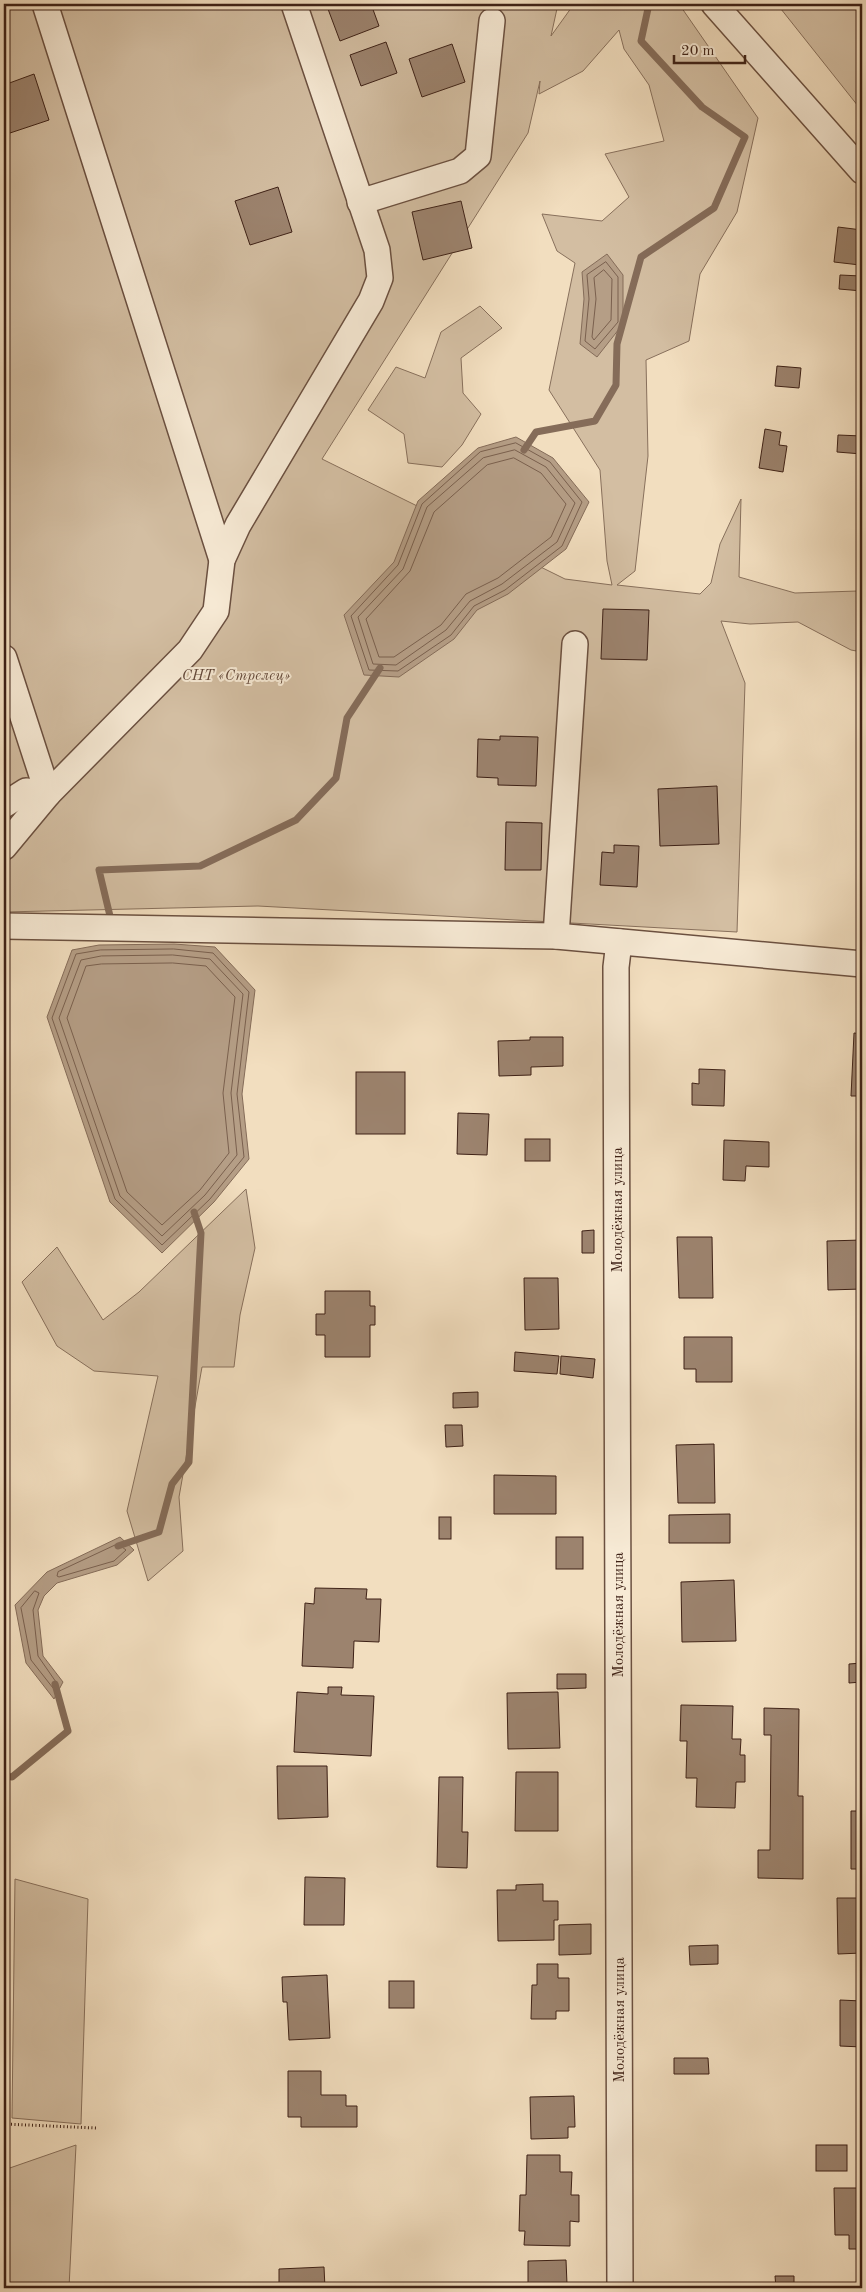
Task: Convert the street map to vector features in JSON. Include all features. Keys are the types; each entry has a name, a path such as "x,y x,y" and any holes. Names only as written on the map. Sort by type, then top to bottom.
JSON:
{"street":[{"path":"45,4 222,560"},
{"path":"4,847 48,794 190,650 216,610 222,560 238,525 372,301 380,278 377,250 294,4"},
{"path":"714,4 862,171"},
{"path":"360,202 460,171 478,156 492,21"},
{"path":"556,936 574,644"},
{"path":"4,658 48,794"},
{"path":"4,804 26,791 48,794"},
{"path":"4,926 556,936 862,964"},
{"name":"Молодёжная улица","path":"619,942 616,987 620,2288"}],"path":[{"path":"4,2124 96,2128"}],"green space":[{"name":"СНТ «Стрелец»","path":"4,4 558,4 551,36 574,4 679,4 758,118 737,212 700,274 689,341 646,360 648,456 635,571 617,585 700,594 711,583 720,544 741,499 739,577 795,593 858,591 862,588 862,652 851,650 798,622 750,624 721,621 745,683 737,932 258,906 4,912","holes":["619,30 624,49 649,85 664,141 605,154 629,197 602,221 542,214 557,251 575,263 549,390 600,470 607,561 612,585 565,579 322,459 528,133 540,81 539,94 583,71"]},
{"path":"777,4 862,4 862,111"},
{"path":"480,306 502,328 461,358 463,393 481,414 462,445 442,467 408,463 404,434 368,410 396,367 425,378 441,332"},
{"path":"7,950 4,1439 4,951"},
{"path":"246,1189 255,1248 240,1315 234,1367 202,1367 179,1497 183,1551 148,1581 127,1511 158,1376 94,1371 57,1346 22,1282 57,1247 103,1320 139,1292"},
{"path":"15,1879 88,1899 81,2124 12,2118"},
{"path":"76,2145 69,2288 4,2288 4,2170"}],"water":[{"path":"607,254 623,275 623,324 597,357 580,344 584,299 582,272"},
{"path":"516,437 553,458 589,502 566,549 508,594 477,610 454,639 399,677 364,675 344,615 394,562 418,501 478,448"},
{"path":"174,944 215,947 255,990 242,1094 249,1159 214,1202 162,1253 110,1202 47,1017 72,950 99,945"},
{"path":"120,1537 134,1550 117,1565 57,1583 44,1596 38,1610 43,1656 63,1682 54,1699 26,1663 15,1605 47,1572"}],"building":[{"path":"343,4 371,4 379,26 340,41 328,9"},
{"path":"386,42 397,73 361,86 350,55"},
{"path":"452,44 465,82 422,97 409,59"},
{"path":"34,74 49,120 7,134 4,126 4,85"},
{"path":"278,187 292,232 250,245 235,201"},
{"path":"461,201 472,248 423,260 412,212"},
{"path":"838,227 862,230 860,265 834,262"},
{"path":"862,267 862,291 839,289 840,275 861,276"},
{"path":"777,366 801,368 799,388 775,386"},
{"path":"765,429 781,432 779,445 787,446 783,472 759,468"},
{"path":"838,435 862,436 862,454 837,452"},
{"path":"603,609 649,610 647,660 601,659"},
{"path":"500,736 538,737 536,786 498,785 498,778 477,777 478,739 500,740"},
{"path":"717,786 719,844 660,846 658,789"},
{"path":"506,822 542,823 541,870 505,870"},
{"path":"614,845 639,846 637,887 600,885 602,852 614,853"},
{"path":"854,1033 862,1034 862,1096 851,1096"},
{"path":"530,1037 563,1037 563,1066 531,1067 531,1075 499,1076 498,1041 530,1040"},
{"path":"699,1069 725,1070 724,1106 692,1105 692,1083 699,1084"},
{"path":"356,1072 405,1072 405,1134 356,1134"},
{"path":"458,1113 489,1114 487,1155 457,1154"},
{"path":"525,1139 550,1139 550,1161 525,1161"},
{"path":"724,1140 769,1142 769,1167 746,1166 745,1181 723,1180"},
{"path":"594,1230 594,1253 582,1253 582,1231"},
{"path":"677,1237 712,1237 713,1298 679,1298"},
{"path":"862,1240 862,1289 828,1290 827,1241"},
{"path":"524,1278 558,1278 559,1329 525,1330"},
{"path":"325,1291 370,1291 370,1306 375,1306 375,1325 370,1325 370,1357 325,1357 325,1335 316,1335 316,1314 325,1314"},
{"path":"684,1337 732,1337 732,1382 696,1382 696,1369 684,1369"},
{"path":"515,1352 559,1356 557,1374 514,1371"},
{"path":"561,1356 595,1359 593,1378 560,1374"},
{"path":"478,1392 478,1407 453,1408 453,1393"},
{"path":"445,1425 462,1425 463,1446 446,1447"},
{"path":"714,1444 715,1503 678,1503 676,1445"},
{"path":"494,1475 556,1476 556,1514 494,1514"},
{"path":"730,1514 730,1543 669,1543 669,1515"},
{"path":"439,1517 451,1517 451,1539 439,1539"},
{"path":"556,1537 583,1537 583,1569 556,1569"},
{"path":"734,1580 736,1641 682,1642 681,1582"},
{"path":"315,1588 367,1589 366,1599 381,1599 379,1642 354,1641 353,1668 302,1666 305,1603 314,1604"},
{"path":"862,1663 862,1682 849,1683 849,1664"},
{"path":"557,1674 586,1674 586,1688 557,1689"},
{"path":"328,1687 342,1687 341,1695 374,1696 371,1756 294,1752 297,1692 328,1694"},
{"path":"558,1692 560,1748 508,1749 507,1693"},
{"path":"681,1705 733,1706 732,1739 741,1739 740,1755 745,1755 745,1782 736,1782 735,1808 696,1807 697,1778 686,1778 687,1741 680,1741"},
{"path":"764,1708 799,1709 798,1796 803,1796 803,1879 758,1878 758,1850 770,1850 771,1735 764,1735"},
{"path":"277,1766 327,1766 328,1817 278,1819"},
{"path":"516,1772 558,1772 558,1831 515,1831"},
{"path":"439,1777 463,1777 462,1832 468,1832 467,1868 437,1867"},
{"path":"851,1811 862,1811 862,1869 851,1869"},
{"path":"305,1877 345,1878 344,1925 304,1925"},
{"path":"543,1884 543,1901 558,1901 558,1920 554,1920 554,1940 498,1941 497,1890 516,1890 516,1885"},
{"path":"837,1898 862,1898 862,1953 838,1954"},
{"path":"591,1924 591,1954 559,1955 559,1925"},
{"path":"718,1945 718,1964 690,1965 689,1946"},
{"path":"537,1964 558,1964 558,1978 569,1978 569,2011 556,2011 556,2019 531,2019 532,1985 537,1985"},
{"path":"327,1975 330,2038 289,2040 287,2002 283,2002 282,1977"},
{"path":"389,1981 414,1981 414,2008 389,2008"},
{"path":"840,2000 862,2001 862,2047 840,2046"},
{"path":"674,2058 708,2058 709,2074 674,2074"},
{"path":"288,2071 321,2071 321,2095 346,2095 346,2106 357,2106 357,2127 301,2127 301,2117 288,2117"},
{"path":"574,2096 575,2127 568,2127 568,2138 531,2139 530,2097"},
{"path":"816,2145 847,2145 847,2171 816,2171"},
{"path":"527,2155 560,2155 560,2172 572,2172 571,2195 579,2195 579,2222 570,2221 570,2246 524,2245 525,2231 519,2231 520,2195 526,2195"},
{"path":"834,2188 862,2188 862,2249 849,2249 849,2235 835,2235"},
{"path":"566,2260 567,2284 576,2283 576,2288 528,2288 528,2261"},
{"path":"324,2267 325,2288 267,2288 267,2283 279,2283 279,2269"},
{"path":"775,2276 794,2276 794,2288 776,2288"},
{"path":"856,2284 862,2284 862,2288 856,2288"}],"waterway":[{"path":"524,450 536,432 595,421 616,385 617,344 641,257 714,208 745,137 702,107 641,41 649,4"},
{"path":"110,916 99,870 200,866 296,820 336,778 347,718 380,668"},
{"path":"118,1546 159,1532 172,1484 189,1462 201,1233 194,1212"},
{"path":"4,1776 12,1777 68,1731 55,1684"}]}
